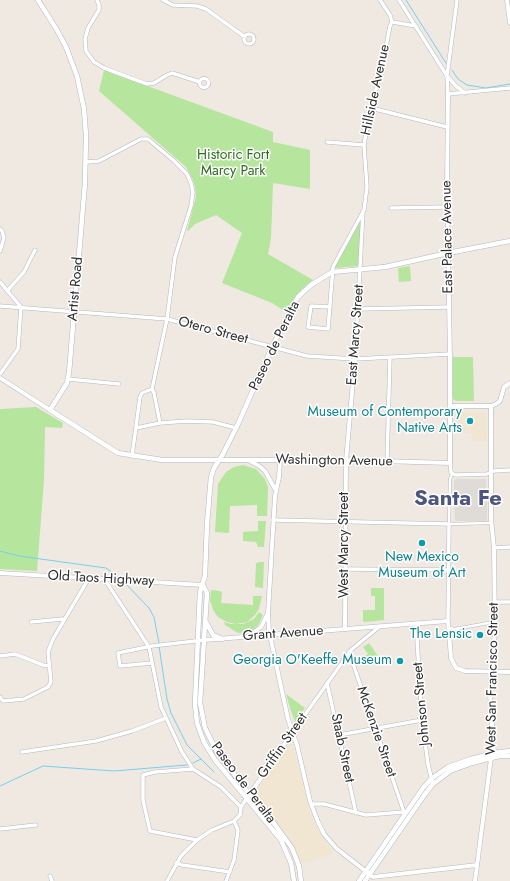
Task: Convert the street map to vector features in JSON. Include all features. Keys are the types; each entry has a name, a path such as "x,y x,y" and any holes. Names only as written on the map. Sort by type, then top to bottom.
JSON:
{"main road":[{"name":"Artist Road","path":"38,0 66,47 77,76 84,109 87,162 68,379 50,410"},
{"name":"Paseo de Peralta","path":"301,881 292,848 270,818 215,760 207,748 200,732 195,704 200,592 205,576 210,484 214,468 236,428 272,347 292,308 298,297 311,285 332,272 385,268 448,253 510,241"},
{"path":"50,410 115,451 132,456 162,460 219,460"},
{"name":"Paseo de Peralta","path":"203,584 207,593 200,688 200,703 204,728 225,763 284,847 291,863 294,881"},
{"path":"205,619 206,624 213,634 222,639"},
{"path":"218,745 218,749 224,757 225,763"},
{"path":"432,782 454,764 494,753 510,752"},
{"path":"359,881 368,872 423,788 459,768 491,758 510,756"},
{"path":"365,881 368,872"}],"street":[{"path":"97,0 99,10 88,28 85,39 86,51 94,62 104,68 147,84 154,83 172,73 200,82"},
{"path":"163,0 173,5 197,6 206,9 245,37"},
{"path":"380,0 390,15 392,22 416,26"},
{"path":"399,0 447,76 456,86 467,93"},
{"name":"East Palace Avenue","path":"452,473 450,463 447,76 457,0"},
{"path":"507,0 510,23"},
{"name":"Hillside Avenue","path":"332,272 333,267 364,210 367,187 364,145 371,108 392,22"},
{"path":"448,94 510,88"},
{"path":"371,108 447,128"},
{"path":"87,162 99,161 142,139 148,139 187,174 191,183 193,192 191,206 175,257 167,319 152,389 160,423"},
{"path":"327,142 364,145"},
{"path":"391,208 447,207"},
{"name":"East Marcy Street","path":"346,460 355,359 364,210"},
{"path":"0,229 4,238 0,251"},
{"path":"7,291 24,272 35,250"},
{"path":"330,307 311,306 308,328 328,329 330,307 332,272"},
{"path":"0,282 21,307 18,348 0,374"},
{"name":"Otero Street","path":"0,306 167,319 306,356 355,359 450,354"},
{"path":"358,309 449,307"},
{"path":"387,461 390,357"},
{"path":"0,378 50,410"},
{"path":"68,379 119,384"},
{"path":"450,406 491,406 498,403 504,387 510,383"},
{"path":"132,456 140,397 142,393 152,389"},
{"name":"West San Francisco Street","path":"475,881 491,758 494,753 490,694 495,622 491,473 491,406"},
{"path":"136,428 160,423 187,421 204,421 236,428"},
{"name":"Washington Avenue","path":"219,460 346,460 450,463"},
{"path":"248,460 262,468 271,479 275,489"},
{"path":"280,460 277,487 275,489 273,520 268,612 269,634 292,732 297,745 311,804 318,822 328,839 340,852 374,877 477,865"},
{"name":"West Marcy Street","path":"345,629 346,460"},
{"path":"510,470 485,474 458,475 452,473 450,480 448,621 450,656 455,667 465,671 510,672"},
{"path":"273,520 492,524"},
{"path":"494,548 510,547"},
{"path":"345,569 449,570"},
{"name":"Old Taos Highway","path":"0,573 105,580 203,584"},
{"path":"1,700 24,699 48,687 51,682 48,652 64,619 89,578"},
{"path":"105,580 150,646 161,707 182,752 193,769 221,787 241,808"},
{"path":"495,602 510,602"},
{"path":"247,636 256,632 261,627 268,612"},
{"path":"31,622 64,619"},
{"name":"Grant Avenue","path":"152,663 120,666 118,653 150,646 198,642 204,640 448,621"},
{"path":"449,628 495,622"},
{"name":"Johnson Street","path":"416,624 422,720 427,759 432,782"},
{"name":"Griffin Street","path":"234,821 240,814 241,808 292,732 349,652 380,627"},
{"name":"McKenzie Street","path":"349,652 406,814"},
{"path":"0,656 15,654 49,666"},
{"name":"Staab Street","path":"327,683 356,813"},
{"path":"22,752 96,741 132,731 166,718"},
{"path":"339,735 422,720"},
{"path":"193,769 143,774 143,800 150,831 197,840"},
{"path":"311,804 324,804 356,813 370,815 406,814"},
{"path":"167,881 181,856 197,840 212,830 234,821 237,827 237,836 234,860 226,881"},
{"path":"0,829 36,825"},
{"path":"176,863 230,872"},
{"path":"50,876 52,881"}],"shaded area":[{"path":"455,412 486,412 487,441 473,441 472,433 454,433"},
{"path":"457,479 486,480 486,521 455,520 454,482"},
{"path":"292,742 311,816 322,837 334,853 302,864 291,840 257,797 256,791 289,743"}],"green space":[{"name":"Historic Fort Marcy Park","path":"104,70 273,132 273,142 310,150 310,189 273,183 271,238 268,254 313,280 294,298 286,312 272,303 222,283 242,233 216,215 195,224 187,231 196,197 195,186 192,178 186,167 99,91"},
{"path":"361,221 358,266 334,268 359,222"},
{"path":"410,266 411,281 399,282 398,268"},
{"path":"453,357 473,357 474,401 456,401 453,399"},
{"path":"36,407 63,423 62,428 45,427 44,480 37,571 0,569 0,409"},
{"path":"243,465 256,469 265,479 268,487 267,516 257,516 257,505 230,506 229,533 215,532 218,484 226,472 234,467"},
{"path":"457,479 486,480 486,521 455,520 454,481"},
{"path":"258,521 266,521 264,547 258,547 256,542 243,541 243,532 258,531"},
{"path":"264,562 263,588 255,587 256,563"},
{"path":"371,588 384,588 384,620 363,621 363,610 375,610 375,596 371,596"},
{"path":"211,590 220,591 222,593 221,603 253,605 253,596 262,596 259,609 247,622 236,624 227,622 218,617 213,610 210,600"},
{"path":"259,612 263,615 259,624 248,632 238,633 225,625 224,622 231,624 243,624 254,619"},
{"path":"369,643 380,659 378,660 379,663 375,665 372,660 370,661 367,657 366,655 368,654 363,647"},
{"path":"286,694 305,708 295,722 290,708"}],"waterway":[{"path":"406,0 446,63"},
{"path":"452,70 458,79 467,85 486,88 510,84"},
{"path":"0,551 19,556 106,568 120,578"},
{"path":"124,582 149,608 154,617 159,643"},
{"path":"159,646 167,699 171,713 187,745 214,772"},
{"path":"193,763 201,759"},
{"path":"0,786 43,766 114,771 187,765"}],"place":[{"name":"Museum of Contemporary Native Arts","path":"470,421"},
{"name":"New Mexico Museum of Art","path":"422,543"},
{"name":"The Lensic","path":"480,635"},
{"name":"Georgia O'Keeffe Museum","path":"400,661"}],"district":[{"name":"Santa Fe","path":"458,500"}]}
